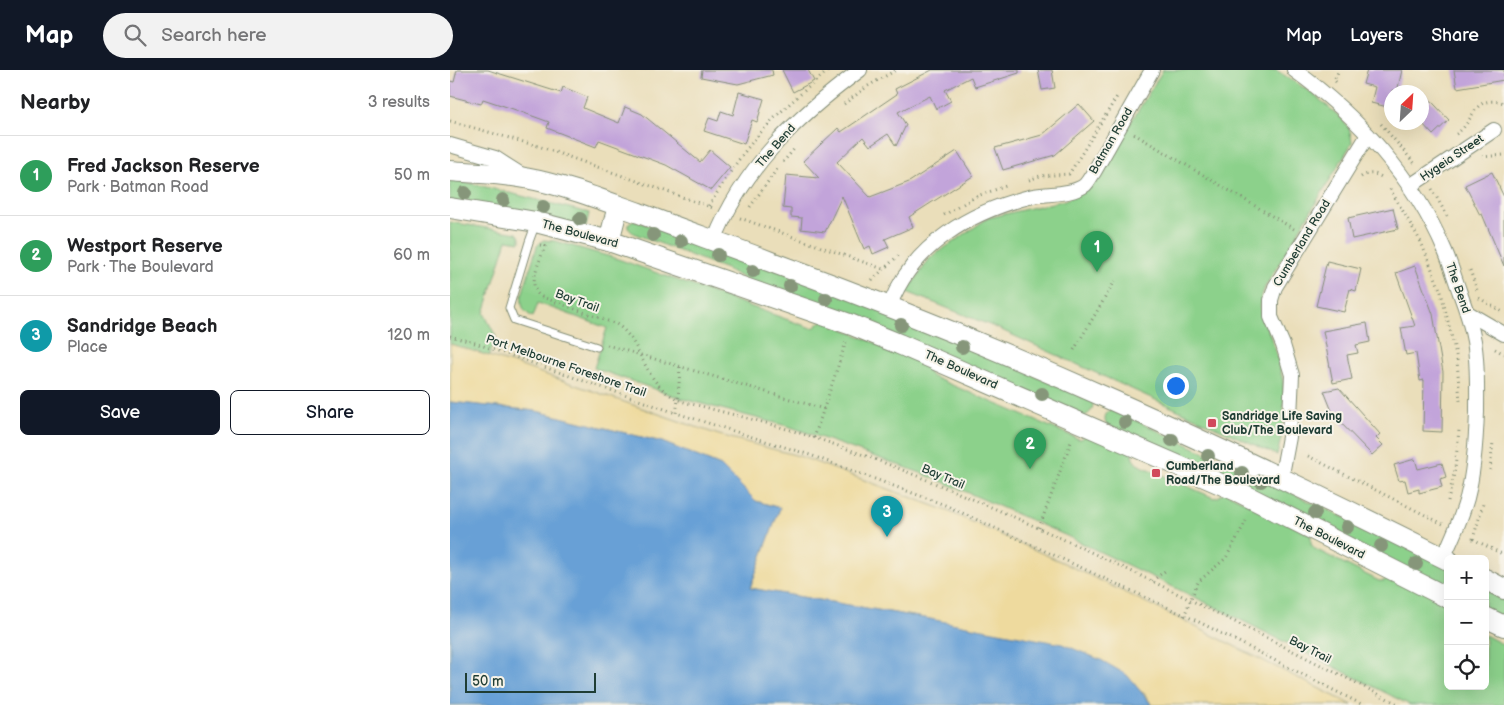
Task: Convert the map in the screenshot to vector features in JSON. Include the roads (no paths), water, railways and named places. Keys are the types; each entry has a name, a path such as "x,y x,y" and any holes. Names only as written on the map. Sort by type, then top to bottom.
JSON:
{"street":[{"name":"The Bend","path":"714,241 726,212 747,180 786,131 821,100 860,70"},
{"name":"Batman Road","path":"890,306 897,287 913,264 932,246 960,225 1005,204 1042,194 1072,190 1084,185 1094,172 1152,70"},
{"name":"The Bend","path":"1294,70 1314,76 1386,155 1410,186 1445,250 1468,313 1476,359 1475,449 1468,492 1447,555"},
{"name":"Hygeia Street","path":"1410,186 1494,130"},
{"name":"Cumberland Road","path":"1280,477 1289,437 1292,375 1271,316 1271,300 1275,287 1368,135"},
{"path":"450,145 495,158 526,178"},
{"path":"450,171 526,178 558,186 618,206 890,306 1104,398 1280,477 1444,558"},
{"path":"609,241 618,206"},
{"name":"The Boulevard","path":"450,208 536,222 609,241 899,344 1239,492 1444,596"},
{"path":"1468,313 1504,334"},
{"path":"1091,427 1104,398"},
{"path":"1489,582 1504,589"},
{"path":"1489,619 1504,626"}],"lane":[{"path":"536,222 510,308 514,320 600,345"}],"water":[{"path":"450,402 536,411 662,442 721,466 756,501 780,508 750,588 1062,644 1101,660 1127,675 1152,705 450,705"}],"place":[{"name":"Fred Jackson Reserve","path":"1097,272"},
{"name":"Sandridge Life Saving Club/The Boulevard","path":"1212,423"},
{"name":"Westport Reserve","path":"1030,469"},
{"name":"Cumberland Road/The Boulevard","path":"1156,473"},
{"name":"Sandridge Beach","path":"887,537"}]}
